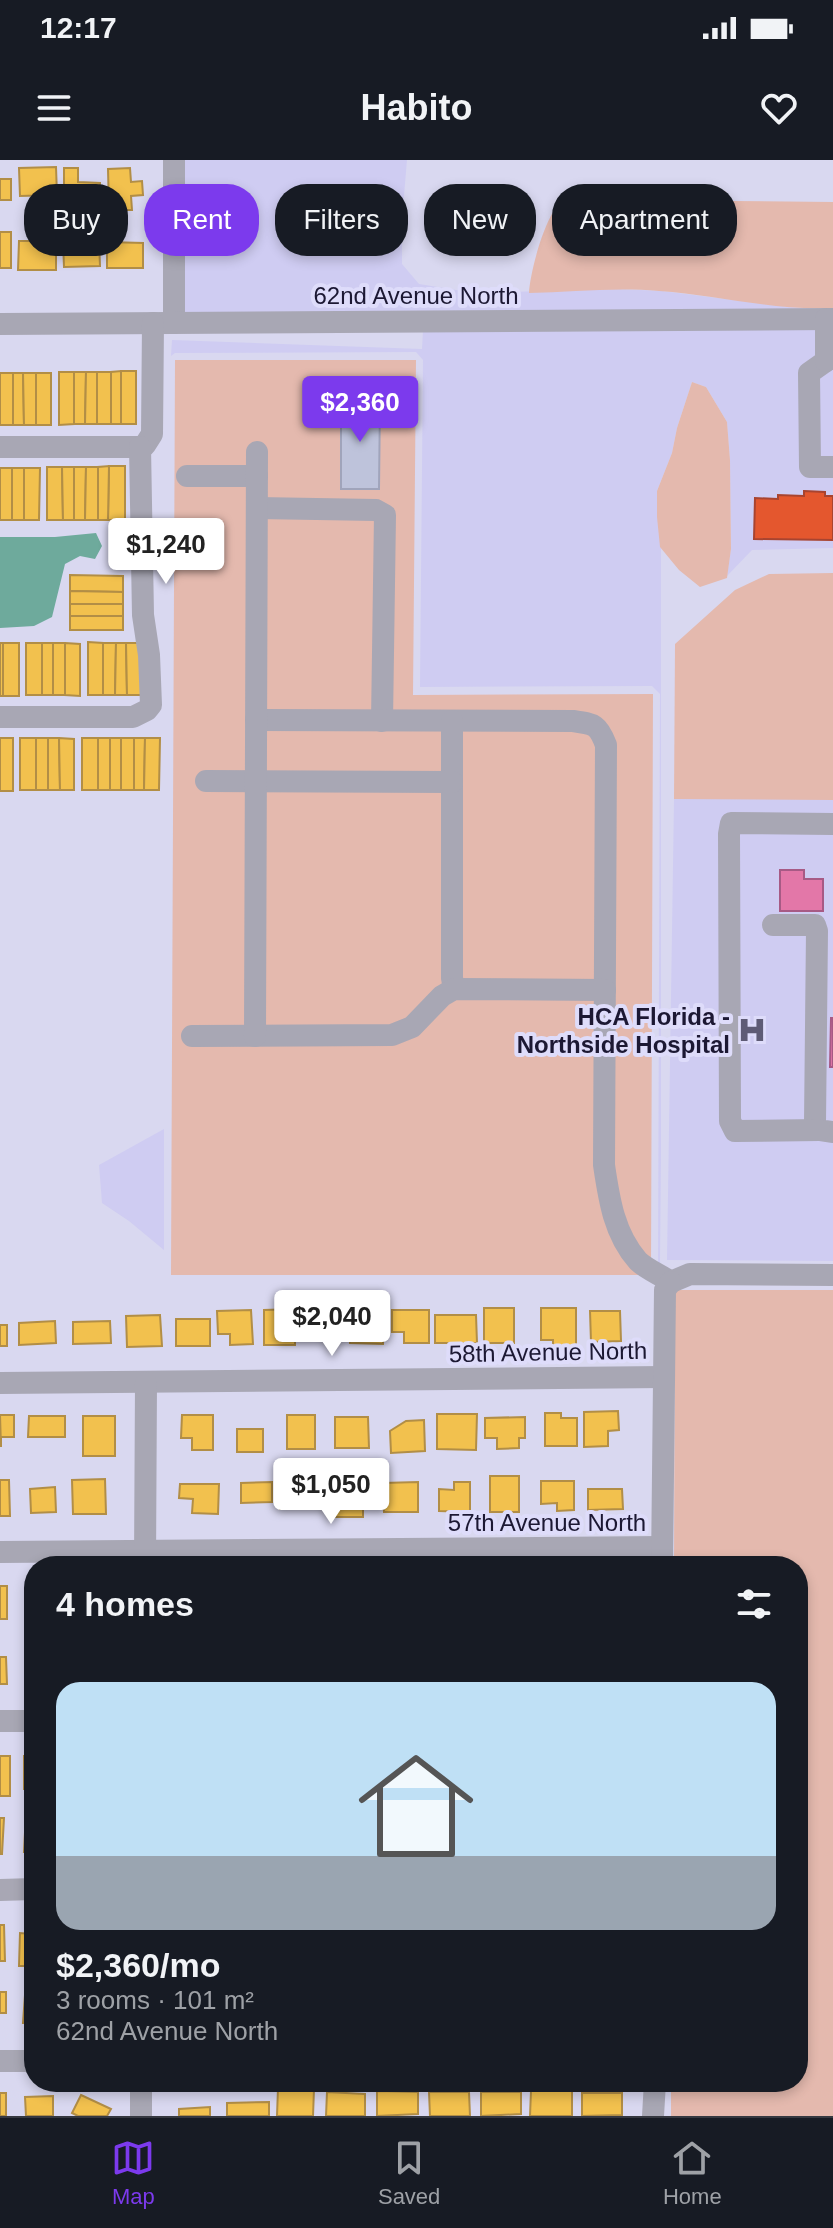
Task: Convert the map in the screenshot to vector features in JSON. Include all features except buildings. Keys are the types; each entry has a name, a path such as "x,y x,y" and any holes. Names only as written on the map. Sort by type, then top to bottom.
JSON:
{"street":[{"path":"0,447 140,447 152,434 174,160"},
{"path":"830,319 830,363 809,373 810,467 833,467"},
{"name":"62nd Avenue North","path":"0,324 830,319"},
{"path":"0,717 133,717 151,705 149,655 143,615 140,447"},
{"path":"255,1036 257,452"},
{"path":"187,476 257,476"},
{"path":"257,508 376,510 385,515 382,721"},
{"path":"256,720 573,721 593,724 601,731 606,745 604,1165 618,1230 640,1262 671,1282"},
{"path":"452,721 454,989"},
{"path":"206,781 452,782"},
{"path":"826,1131 735,1131 730,1121 729,834 731,823 833,824"},
{"path":"773,925 815,925 817,931 815,1123 826,1131"},
{"path":"192,1036 392,1035 412,1027 442,996 454,989 605,990"},
{"path":"662,1556 665,1290 671,1282 690,1274 833,1275"},
{"name":"58th Avenue North","path":"0,1383 664,1377"},
{"path":"146,1383 146,1556"},
{"name":"57th Avenue North","path":"0,1552 97,1556"},
{"path":"0,1721 24,1721"},
{"path":"0,1890 24,1889"},
{"path":"0,2061 24,2061"},
{"path":"141,2092 141,2116"},
{"path":"653,2116 654,2092"}],"shaded area":[{"path":"184,160 407,160 405,184 275,184 275,256 402,256 402,264 419,284 475,293 620,289 825,309 184,313 184,256 259,256 259,184 184,184"},
{"path":"737,201 833,202 833,308 768,305 643,290 529,293 540,242 551,216 552,256 737,256"},
{"path":"833,328 833,548 752,550 727,576 731,549 727,422 706,387 692,382 672,453 657,491 661,548 661,1275 658,1274 660,694 652,686 420,687 423,360 416,352 175,353 171,356 172,340 422,349 423,330"},
{"path":"175,360 416,360 413,695 653,694 651,1275 171,1275"},
{"path":"692,382 706,387 727,422 730,460 731,549 727,578 700,587 679,570 660,547 657,517 657,491 672,453"},
{"path":"96,533 102,546 95,559 80,556 65,564 52,617 34,626 0,628 0,537"},
{"path":"833,573 833,800 674,799 675,644 735,590 769,574"},
{"name":"HCA Florida - Northside Hospital","path":"696,704 833,775 833,1261 667,1260 674,799"},
{"path":"164,1129 164,1250 102,1203 99,1165"},
{"path":"675,1290 833,1290 833,2116 671,2116 671,2092 808,2092 808,1556 674,1556"}],"place":[{"name":"HCA Florida - Northside Hospital","path":"752,1030"}]}
